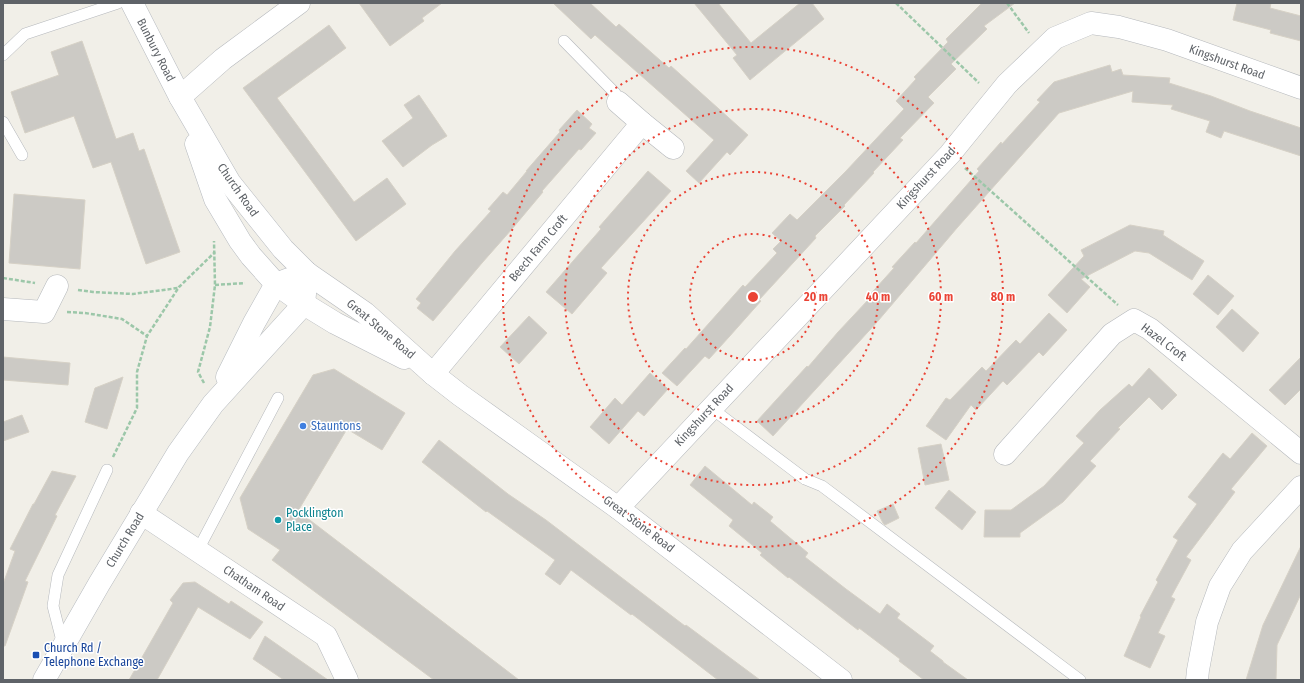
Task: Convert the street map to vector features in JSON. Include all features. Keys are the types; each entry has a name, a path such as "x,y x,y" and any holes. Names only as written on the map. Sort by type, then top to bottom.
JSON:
{"street":[{"name":"Bunbury Road","path":"132,3 180,97"},
{"path":"180,97 223,59 298,3"},
{"name":"Kingshurst Road","path":"618,508 950,154 1007,84 1055,38 1091,23 1119,27 1167,40 1301,88"},
{"name":"Church Road","path":"180,97 230,183 283,249 307,273"},
{"name":"Church Road","path":"44,680 63,645 178,453 213,404 304,304 276,284 240,241 215,199 180,97"},
{"path":"618,102 673,148"},
{"name":"Beech Farm Croft","path":"433,374 642,123"},
{"path":"276,284 307,273 304,304"},
{"name":"Great Stone Road","path":"307,273 365,313 433,374 618,508 841,680"},
{"name":"Church Road","path":"213,404 254,323 276,284"},
{"path":"3,309 44,312 57,286"},
{"name":"Great Stone Road","path":"304,304 335,323 433,374"},
{"name":"Hazel Croft","path":"1006,454 1112,334 1134,320 1150,328 1301,453"},
{"path":"1197,680 1207,622 1220,586 1242,552 1301,487"},
{"name":"Chatham Road","path":"141,513 326,636 347,680"}],"lane":[{"path":"3,55 25,34 118,3"},
{"path":"564,41 615,94 618,102"},
{"path":"3,122 22,155"},
{"path":"198,550 278,398"},
{"path":"711,408 805,479 822,486 1080,680"},
{"path":"63,645 53,606 58,575 107,470"}],"path":[{"path":"896,3 995,98"},
{"path":"1007,3 1042,50"},
{"path":"950,154 1134,320"},
{"path":"107,470 137,408 137,372 147,336 179,287 214,252 215,285 210,327 198,372 213,404"},
{"path":"3,278 93,292 133,294 179,287"},
{"path":"215,285 245,283"},
{"path":"44,312 85,313 122,319 147,336"}],"building":[{"path":"359,3 442,3 422,18 424,21 390,46"},
{"path":"553,3 590,3 616,27 619,24 669,68 671,66 748,135 730,155 727,152 699,183 686,171 714,140 595,35 591,39"},
{"path":"694,3 718,3 751,43 800,3 812,3 824,19 750,80 733,58 737,55"},
{"path":"982,3 1015,3 984,26 987,29 951,64 956,69 928,97 934,103 900,138 903,140 844,205 845,206 815,236 816,238 759,300 761,301 709,359 705,356 677,386 662,373 685,348 686,349 743,285 745,287 777,253 773,249 781,241 772,233 790,214 797,220 846,171 904,109 896,101 916,79 914,77 948,42 946,39"},
{"path":"1237,3 1271,3 1270,8 1301,16 1301,41 1270,33 1271,30 1233,20"},
{"path":"329,25 346,48 277,98 354,202 387,178 406,204 356,241 243,88"},
{"path":"82,41 116,139 133,133 139,151 144,149 180,252 146,264 111,162 93,168 74,116 25,133 11,92 59,75 51,52"},
{"path":"1110,65 1112,72 1121,69 1123,75 1170,78 1169,83 1211,96 1301,128 1301,156 1224,131 1221,138 1206,132 1210,121 1171,109 1173,105 1132,102 1133,91 1059,113 957,228 878,321 773,436 757,421 868,300 866,299 894,268 892,267 915,242 916,243 979,171 977,169 1001,142 1002,144 1040,102 1037,100 1054,82"},
{"path":"419,95 447,136 432,145 403,167 382,141 413,118 404,105"},
{"path":"577,110 592,124 589,128 596,133 581,150 579,149 542,191 543,192 512,229 433,321 417,308 421,303 416,299 455,251 491,211 488,209 503,192 507,195"},
{"path":"648,171 671,191 601,268 607,273 572,314 546,292 601,229 599,227"},
{"path":"14,194 85,200 80,269 9,263"},
{"path":"1130,225 1164,231 1163,235 1204,261 1192,280 1149,253 1135,251 1081,279 1090,287 1067,313 1048,295 1084,256 1081,250"},
{"path":"1208,275 1234,296 1218,315 1193,294"},
{"path":"1232,309 1259,333 1243,352 1216,327"},
{"path":"1049,313 1067,330 1043,356 1039,352 1007,385 1003,381 976,410 971,405 946,440 926,426 946,398 950,400 982,367 986,371 1016,340 1020,344"},
{"path":"529,316 547,333 519,364 500,347"},
{"path":"3,357 70,363 68,385 3,380"},
{"path":"1301,357 1301,389 1285,405 1269,390"},
{"path":"1149,368 1177,395 1162,410 1149,397 1118,428 1120,429 1090,461 1096,466 1063,502 1020,533 1020,537 984,537 985,510 1011,510 1044,486 1084,443 1076,436 1100,410 1129,384 1132,387"},
{"name":"Pocklington Place","path":"334,369 405,413 382,450 347,429 298,511 519,680 434,680 272,560 280,550 248,529 240,498 313,375"},
{"path":"650,373 668,389 644,416 638,411 609,444 590,427 615,398 622,405"},
{"path":"123,377 107,429 85,422 95,388"},
{"path":"22,415 29,432 3,441 3,422"},
{"path":"1252,433 1267,446 1231,489 1235,492 1186,557 1191,560 1171,597 1175,599 1158,633 1165,636 1150,668 1124,656 1141,617 1140,616 1158,582 1156,580 1178,540 1173,537 1197,504 1188,497 1223,453 1230,459"},
{"path":"439,440 508,494 546,520 685,626 686,625 760,680 718,680 632,614 631,615 571,570 560,585 545,574 555,560 487,511 486,512 422,462"},
{"path":"941,444 949,480 925,485 918,448"},
{"path":"705,466 752,505 754,502 773,517 770,521 808,553 805,557 846,589 880,614 887,604 900,614 897,618 934,646 930,651 968,680 924,680 899,661 900,659 859,628 858,630 789,577 788,578 760,555 762,553 729,526 733,520 690,485"},
{"path":"52,471 76,476 55,515 57,516 25,581 28,582 5,646 3,646 3,584 15,551 10,549"},
{"path":"949,490 976,512 962,530 935,508"},
{"path":"893,504 899,518 885,525 877,511"},
{"path":"1301,546 1301,594 1277,645 1276,680 1246,680 1263,625"},
{"path":"195,582 229,604 231,601 263,622 250,639 198,607 157,680 129,680 173,603 170,600 183,583"},
{"path":"265,636 328,680 284,680 253,659"}],"place":[{"name":"Stauntons","path":"303,426"},
{"name":"Pocklington Place","path":"278,520"},
{"name":"Church Rd / Telephone Exchange","path":"36,655"}]}
